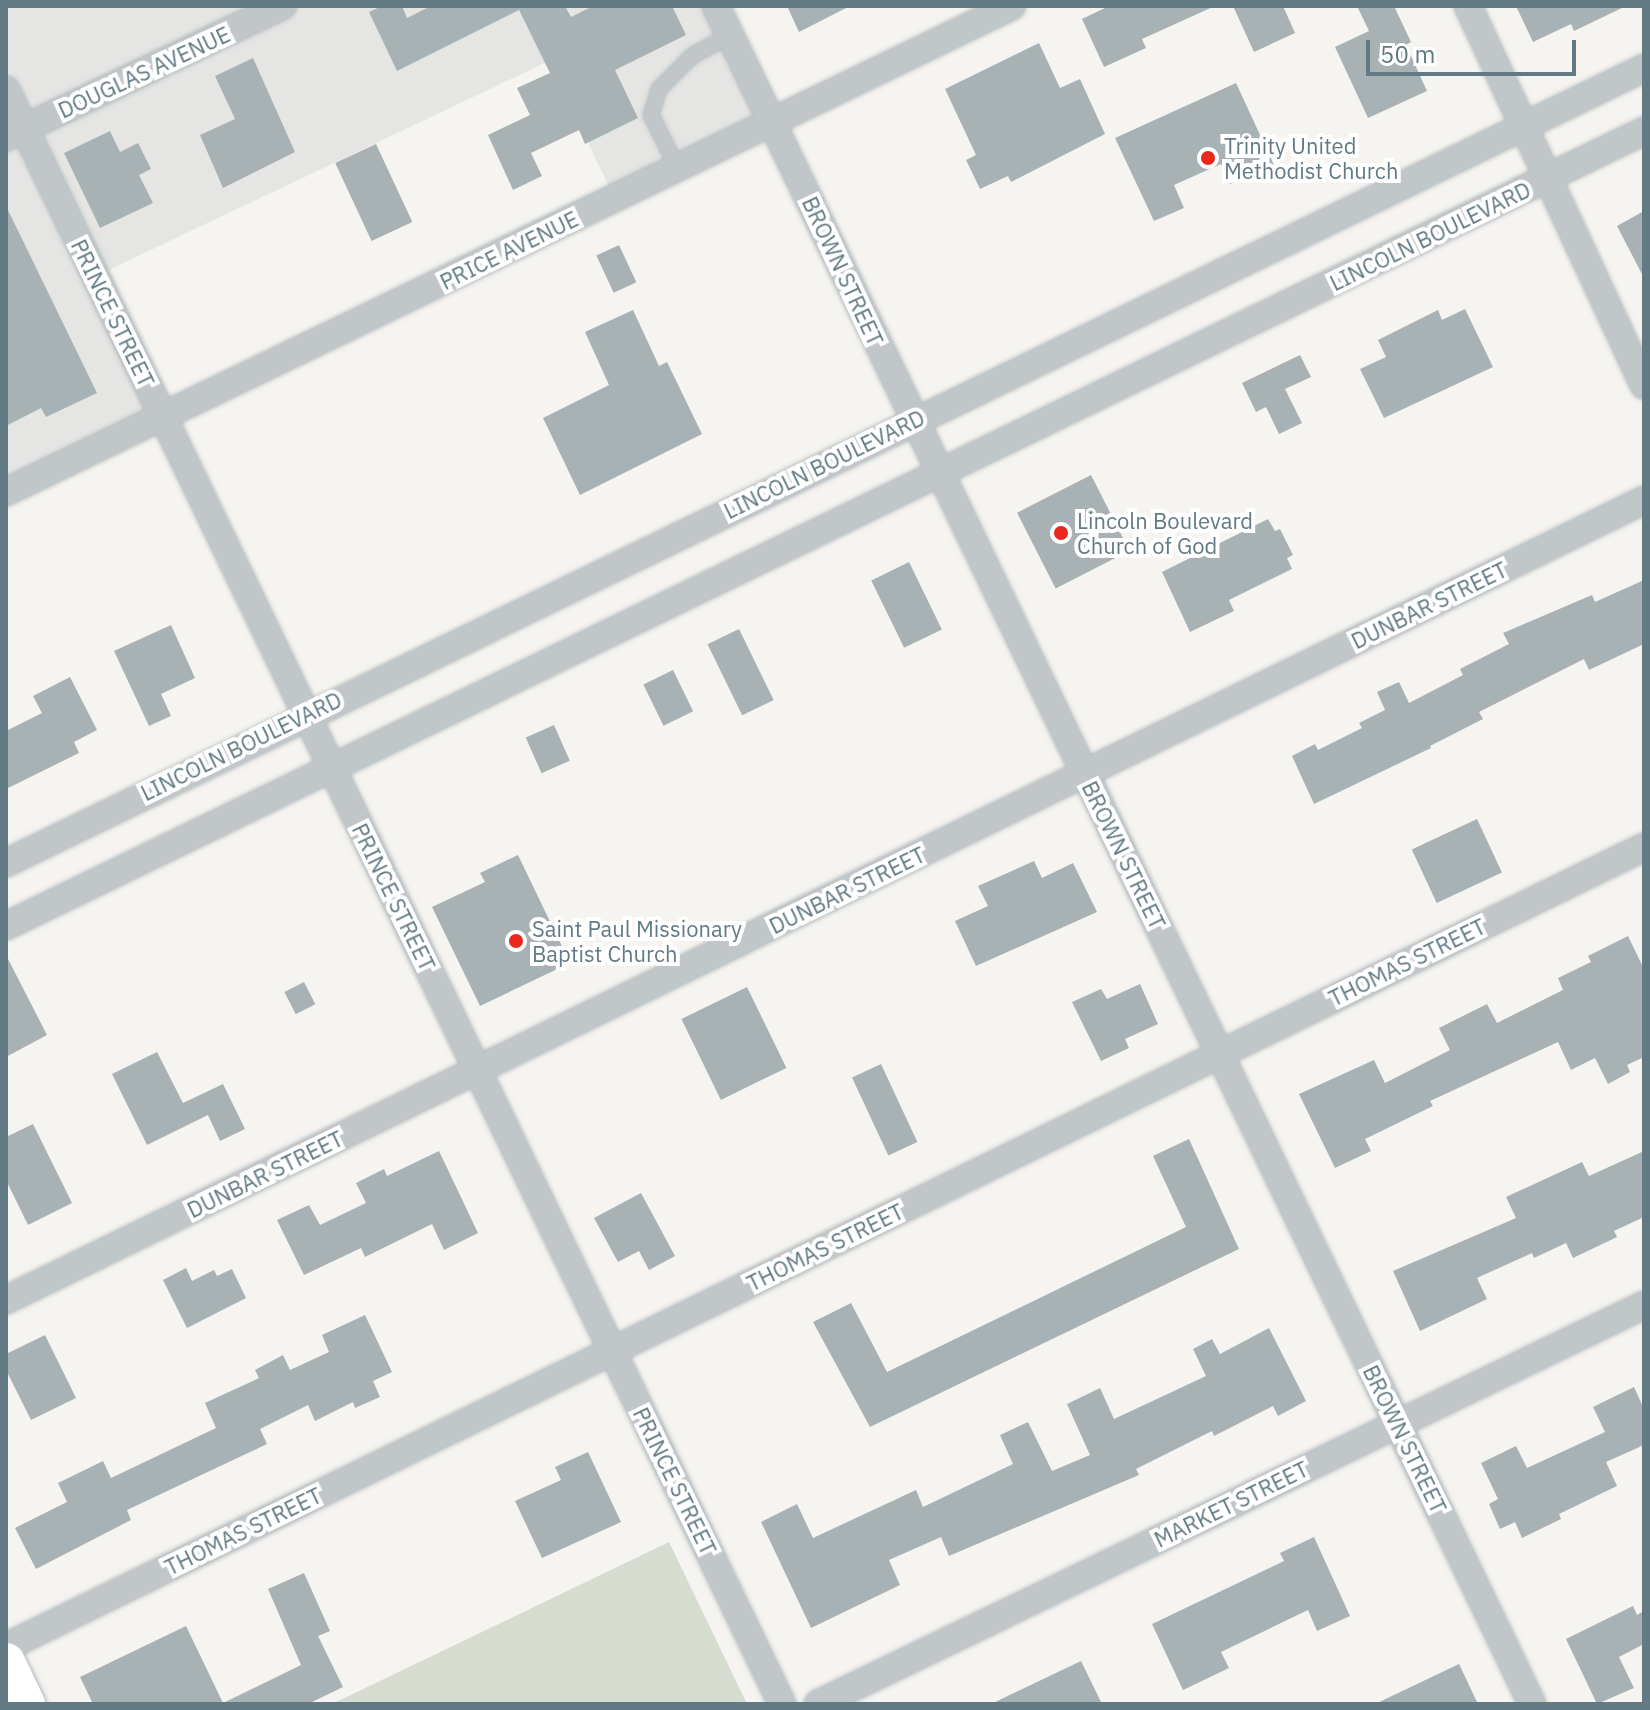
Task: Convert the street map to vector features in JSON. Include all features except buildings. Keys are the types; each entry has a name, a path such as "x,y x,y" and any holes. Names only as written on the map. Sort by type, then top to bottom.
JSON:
{"street":[{"name":"DOUGLAS AVENUE","path":"15,133 282,6"},
{"name":"BROWN STREET","path":"716,6 1532,1704"},
{"name":"PRICE AVENUE","path":"6,492 1012,6"},
{"path":"1468,6 1644,385"},
{"name":"LINCOLN BOULEVARD","path":"6,863 305,715 1644,68"},
{"name":"PRINCE STREET","path":"6,90 15,133 163,417 782,1704"},
{"name":"LINCOLN BOULEVARD","path":"6,926 1644,131"},
{"name":"DUNBAR STREET","path":"6,1300 1644,500"},
{"name":"THOMAS STREET","path":"6,1647 1644,847"},
{"name":"MARKET STREET","path":"818,1704 1644,1305"},
{"path":"6,1662 26,1704"}],"lane":[{"path":"678,169 651,115 659,89 692,56 730,35"}],"shaded area":[{"path":"6,6 724,6 775,115 612,193 549,61 98,275 161,408 6,482"},
{"path":"669,1542 747,1704 332,1704"}],"place":[{"name":"Trinity United Methodist Church","path":"1208,158"},
{"name":"Lincoln Boulevard Church of God","path":"1061,533"},
{"name":"Saint Paul Missionary Baptist Church","path":"516,941"}]}
